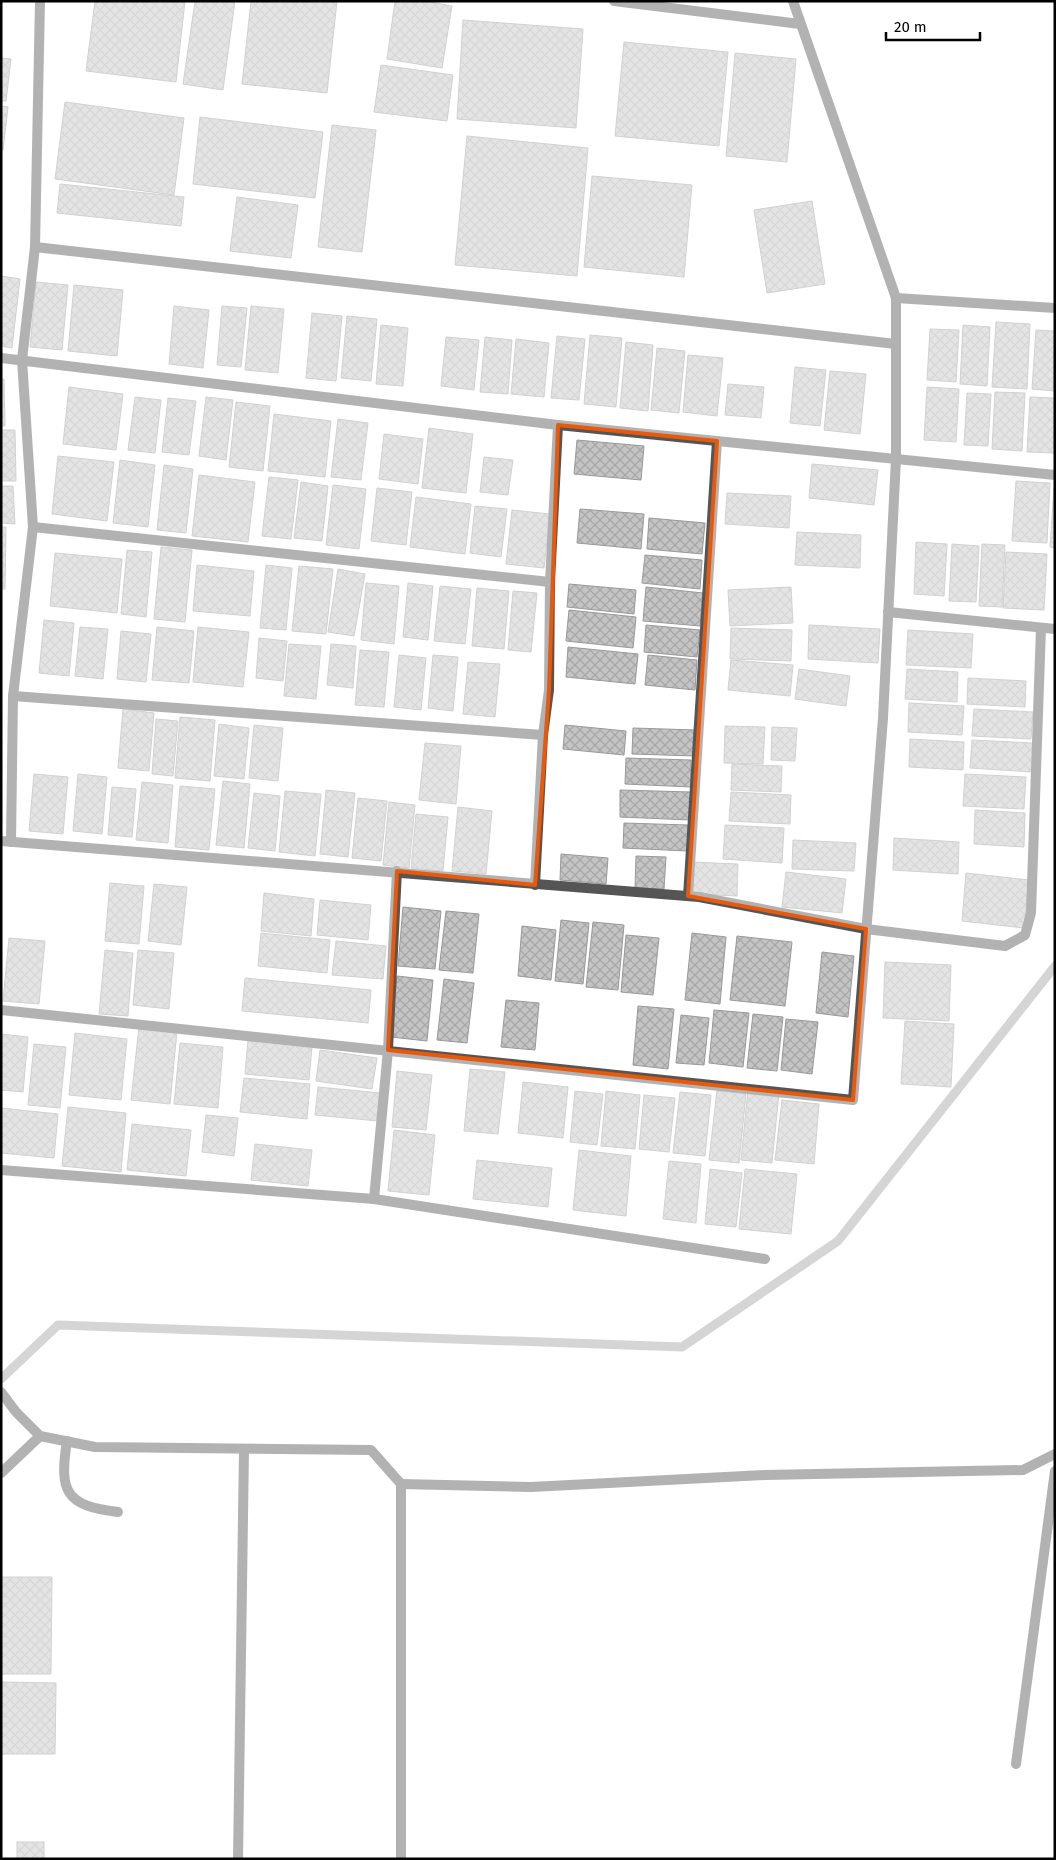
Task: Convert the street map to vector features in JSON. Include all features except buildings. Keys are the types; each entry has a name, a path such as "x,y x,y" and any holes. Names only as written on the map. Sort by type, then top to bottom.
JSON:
{"street":[{"path":"40,1 35,247 22,360 34,527 13,696 6,842 397,871 535,885 688,896 866,929 1005,946 1025,935 1031,913 1041,628"},
{"path":"614,1 800,24"},
{"path":"1,1010 853,1100 883,718 896,459 896,298 793,1"},
{"path":"35,247 896,344"},
{"path":"896,298 1055,308"},
{"path":"1,358 558,424 1055,475"},
{"path":"535,885 543,735 549,690 550,582 558,424"},
{"path":"688,896 717,441"},
{"path":"34,527 550,582"},
{"path":"888,612 1055,630"},
{"path":"13,696 543,735"},
{"path":"374,1200 388,1050 397,871"},
{"path":"1,1170 374,1200 765,1259"},
{"path":"1,1392 16,1412 40,1436 95,1447 371,1450 401,1484 401,1859"},
{"path":"1,1473 40,1436"},
{"path":"67,1441 63,1475 69,1492 76,1502 93,1509 118,1512"},
{"path":"238,1859 244,1449"},
{"path":"401,1484 530,1487 765,1475 1023,1470 1055,1454"},
{"path":"1016,1764 1055,1472"}],"highlighted area":[{"path":"558,425 717,441 688,896 866,929 853,1100 388,1050 397,871 535,885 549,690"}],"waterway":[{"path":"1,1379 58,1325 682,1347 838,1241 1055,966"}]}
